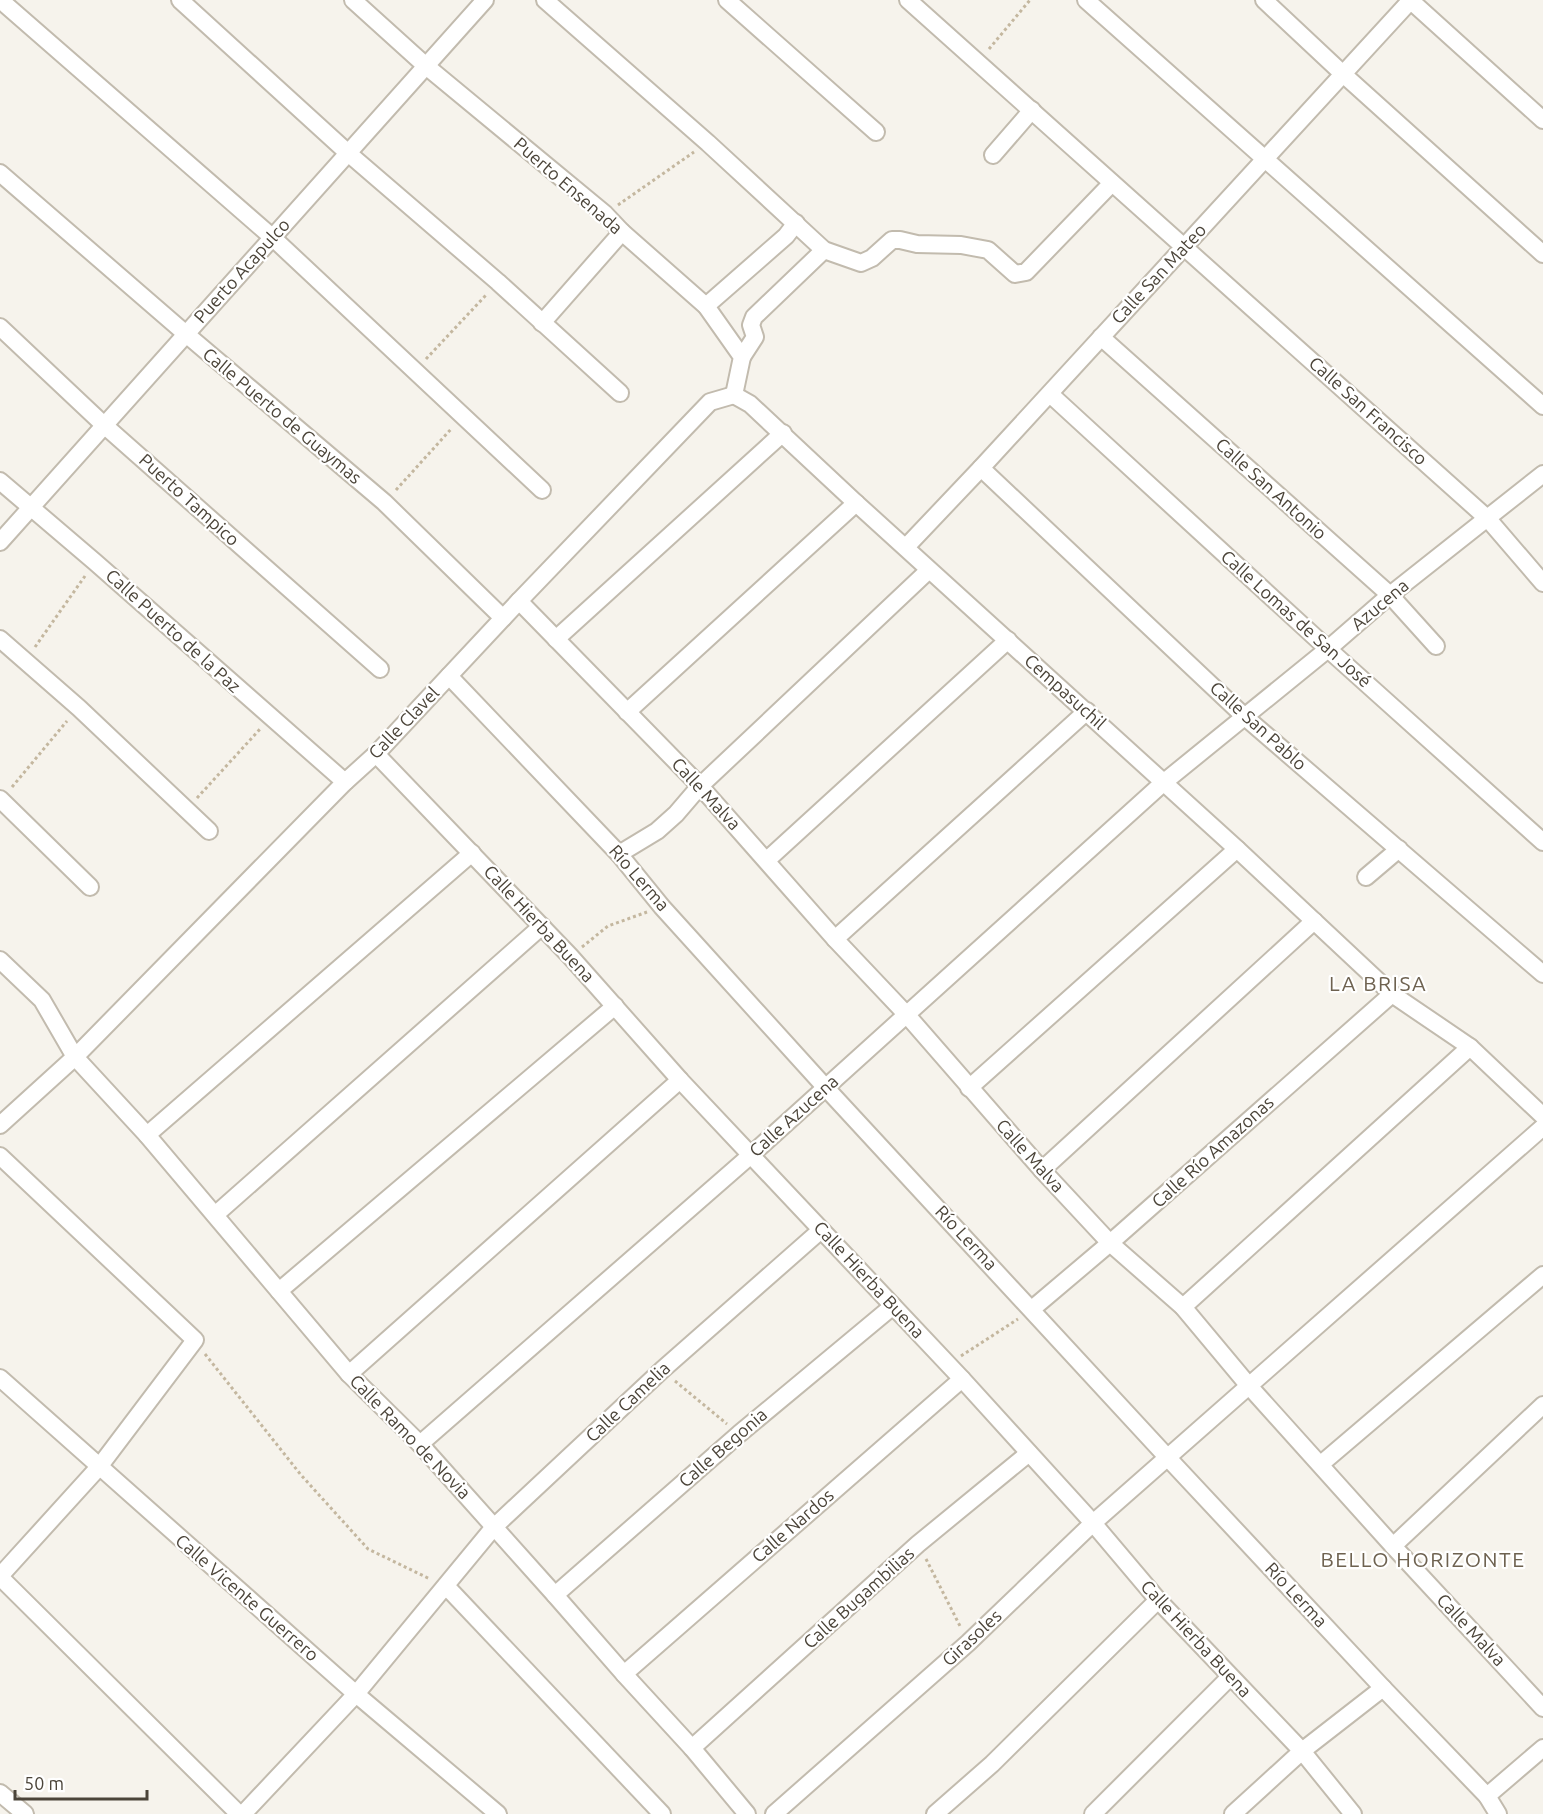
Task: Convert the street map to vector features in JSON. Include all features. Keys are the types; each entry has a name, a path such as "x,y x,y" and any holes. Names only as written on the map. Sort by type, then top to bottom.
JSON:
{"street":[{"path":"180,0 348,153 498,282 620,393"},
{"name":"Puerto Ensenada","path":"353,0 426,66 605,214 622,232 706,306 742,357"},
{"name":"Puerto Acapulco","path":"0,542 485,0"},
{"path":"545,0 708,143 824,250 861,263 872,258 892,240 900,240 917,244 961,245 988,250 1016,274 1026,272 1112,183"},
{"path":"728,0 876,132"},
{"name":"Calle San Francisco","path":"908,0 1488,519 1543,583"},
{"path":"1086,0 1543,406"},
{"path":"1264,0 1543,254"},
{"path":"1411,0 1543,120"},
{"name":"Calle San Mateo","path":"906,547 1050,394 1411,0"},
{"path":"5,5 273,237 542,490"},
{"path":"993,155 1032,110"},
{"name":"Calle Puerto de Guaymas","path":"0,173 384,502 503,618"},
{"path":"706,306 786,236 796,223"},
{"path":"542,323 622,232"},
{"path":"734,395 742,357 755,337 751,325 754,317 824,250"},
{"name":"Puerto Tampico","path":"0,327 104,425 380,669"},
{"name":"Calle San Antonio","path":"1101,337 1390,596 1436,646"},
{"name":"Calle Lomas de San José","path":"1050,394 1543,842"},
{"name":"Cempasuchil","path":"734,395 750,404 783,433 856,503 1087,711 1392,994 1470,1047 1543,1116"},
{"name":"Calle Clavel","path":"0,1125 75,1057 345,782 376,754 710,402 734,395"},
{"path":"556,639 783,433"},
{"name":"Calle San Pablo","path":"981,468 1245,717 1543,974"},
{"name":"Azucena","path":"1163,783 1390,596 1543,474"},
{"name":"Calle Puerto de la Paz","path":"0,481 95,561 345,782"},
{"path":"627,712 856,503"},
{"path":"620,854 657,831 676,814 700,786 929,570"},
{"name":"Calle Malva","path":"519,601 700,786 835,939 906,1014 1042,1170 1110,1243 1182,1307 1249,1386 1392,1546 1543,1708"},
{"path":"0,639 79,708 209,831"},
{"path":"766,860 1008,640"},
{"name":"Río Lerma","path":"449,676 620,854 662,907 826,1088 1168,1458 1486,1796 1498,1814"},
{"path":"835,939 1087,711"},
{"name":"Calle Hierba Buena","path":"376,754 542,926 680,1080 962,1379 1093,1523 1158,1600 1302,1752 1353,1814"},
{"name":"Calle Azucena","path":"420,1444 751,1155 1163,783"},
{"path":"0,800 90,886"},
{"path":"969,1088 1237,849"},
{"path":"1366,878 1399,849"},
{"path":"147,1135 472,853"},
{"path":"1042,1170 1314,921"},
{"path":"215,1215 542,926"},
{"name":"Calle Ramo de Novia","path":"0,960 42,1000 75,1057 147,1135 349,1374 420,1444 692,1748 747,1814"},
{"name":"Calle Río Amazonas","path":"1032,1309 1392,994"},
{"path":"279,1291 615,1006"},
{"path":"1182,1307 1470,1047"},
{"path":"349,1374 680,1080"},
{"name":"Girasoles","path":"774,1814 968,1643 1093,1523 1543,1127"},
{"path":"0,1156 195,1340 99,1467 0,1577 241,1814"},
{"name":"Calle Camelia","path":"241,1814 356,1694 494,1527 662,1370 821,1230"},
{"path":"1321,1464 1543,1275"},
{"name":"Calle Begonia","path":"555,1594 739,1434 893,1306"},
{"name":"Calle Vicente Guerrero","path":"0,1378 356,1694 498,1814"},
{"name":"Calle Nardos","path":"624,1674 962,1379"},
{"path":"1392,1546 1543,1405"},
{"name":"Calle Bugambilias","path":"692,1748 918,1544 1029,1453"},
{"path":"446,1586 662,1814"},
{"path":"934,1814 992,1764 1158,1600"},
{"path":"1094,1814 1230,1677"},
{"path":"1233,1814 1302,1752 1383,1688"},
{"path":"1486,1796 1543,1748"},
{"path":"0,1793 25,1814"}],"path":[{"path":"978,62 1030,0"},
{"path":"605,214 708,143"},
{"path":"414,371 498,282"},
{"path":"384,502 463,416"},
{"path":"25,660 95,561"},
{"path":"0,800 79,708"},
{"path":"188,809 270,717"},
{"path":"570,956 608,926 662,907"},
{"path":"948,1364 1032,1309"},
{"path":"195,1340 301,1475 368,1549 446,1586"},
{"path":"662,1370 739,1434"},
{"path":"918,1544 968,1643"}],"district":[{"name":"LA BRISA","path":"1378,984"},
{"name":"BELLO HORIZONTE","path":"1423,1560"}]}
